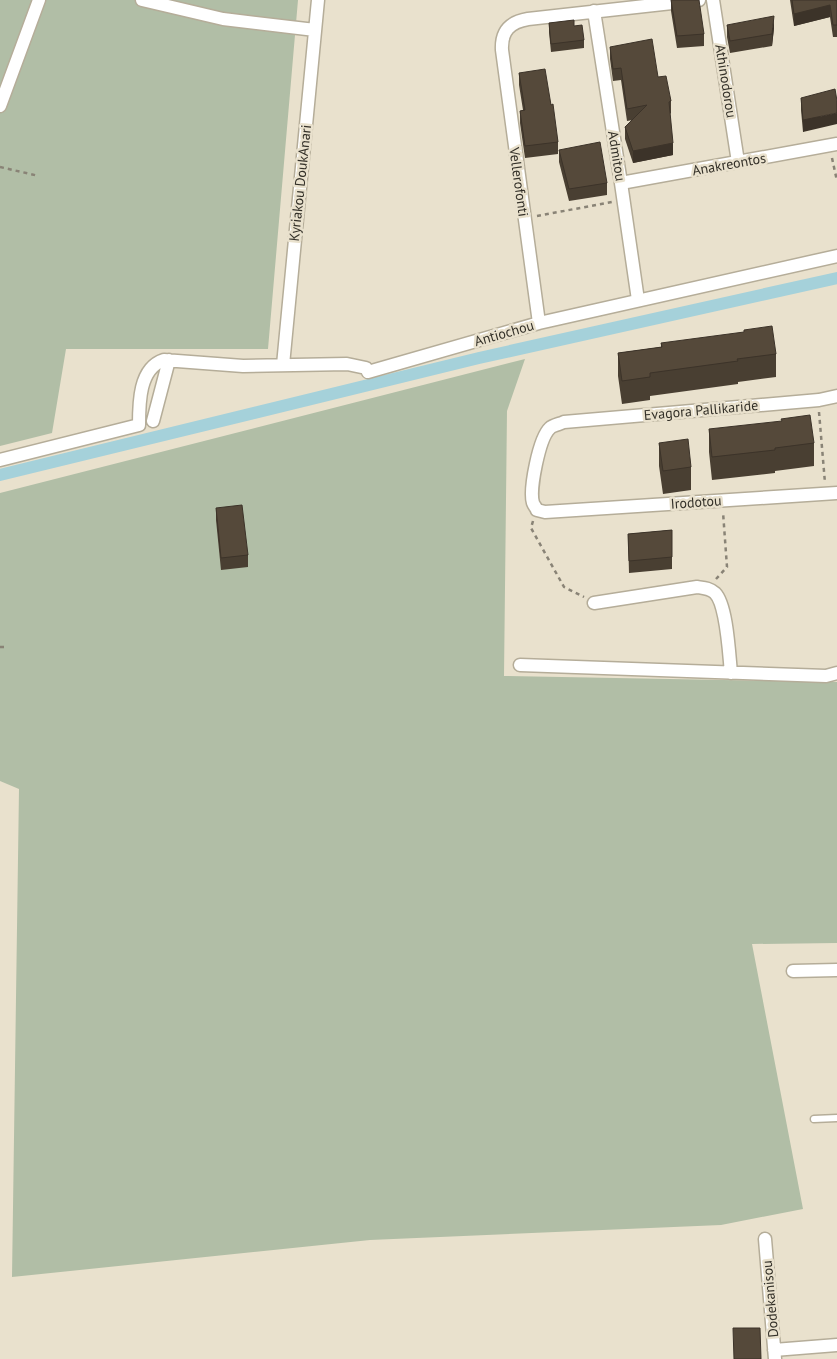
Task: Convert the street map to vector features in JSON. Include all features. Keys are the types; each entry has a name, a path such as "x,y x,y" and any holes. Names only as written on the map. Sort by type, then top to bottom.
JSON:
{"street":[{"path":"0,106 38,0"},
{"path":"142,0 223,19 315,30"},
{"name":"Kyriakou DoukAnari","path":"282,365 318,0"},
{"path":"594,11 699,0"},
{"name":"Athinodorou","path":"713,0 738,162"},
{"name":"Vellerofonti","path":"538,323 502,41 508,27 516,22 594,11"},
{"name":"Admitou","path":"594,11 638,300"},
{"name":"Anakreontos","path":"621,183 833,144"},
{"name":"Antiochou","path":"169,360 243,366 348,364 366,368 368,372 538,323 837,256"},
{"path":"0,460 139,424 141,394 146,377 153,365 169,360 153,421"},
{"name":"Evagora Pallikaride","path":"537,510 533,504 532,495 538,450 550,428 564,422 819,400 837,396"},
{"name":"Irodotou","path":"537,510 555,512 831,493"},
{"path":"594,603 697,587 707,588 714,593 722,605 731,673"},
{"path":"520,665 826,676 837,673"},
{"path":"793,971 837,970"},
{"name":"Dodekanisou","path":"765,1239 774,1354"},
{"path":"774,1354 837,1344"}],"lane":[{"path":"814,1118 837,1118"}],"path":[{"path":"833,144 837,181"},
{"path":"0,167 39,176"},
{"path":"524,218 624,200"},
{"path":"819,400 831,493"},
{"path":"707,588 727,567 722,500"},
{"path":"537,510 531,528 564,587 594,603"},
{"path":"0,647 5,647"}],"green space":[{"path":"0,0 298,0 268,349 66,349 52,433 0,446"},
{"path":"525,359 507,411 504,676 837,682 837,943 752,944 803,1209 721,1225 370,1240 12,1277 19,789 0,781 0,493"}],"building":[{"path":"671,0 699,0 704,34 677,36"},
{"path":"792,0 837,0 837,25 833,25 830,5 794,14"},
{"path":"774,16 772,34 730,41 727,25"},
{"path":"574,20 574,26 582,25 584,40 551,44 549,23"},
{"path":"652,39 658,77 666,76 671,101 669,102 673,143 633,151 625,127 647,105 627,109 621,68 613,69 610,47"},
{"path":"545,69 551,105 553,104 558,142 525,146 520,111 525,110 519,73"},
{"path":"835,89 837,113 803,120 801,98"},
{"path":"600,142 607,183 569,189 559,150"},
{"path":"772,326 776,354 650,373 650,377 622,381 618,353 662,347 661,343 744,332 744,330"},
{"path":"810,415 814,443 775,448 775,450 712,457 709,429 782,421 781,419"},
{"path":"688,439 691,467 663,471 659,443"},
{"path":"242,505 248,555 221,558 216,508"},
{"path":"672,530 672,557 629,561 628,534"},
{"path":"733,1328 760,1328 761,1359 734,1359"}],"waterway":[{"path":"0,475 479,358 837,278"}]}
